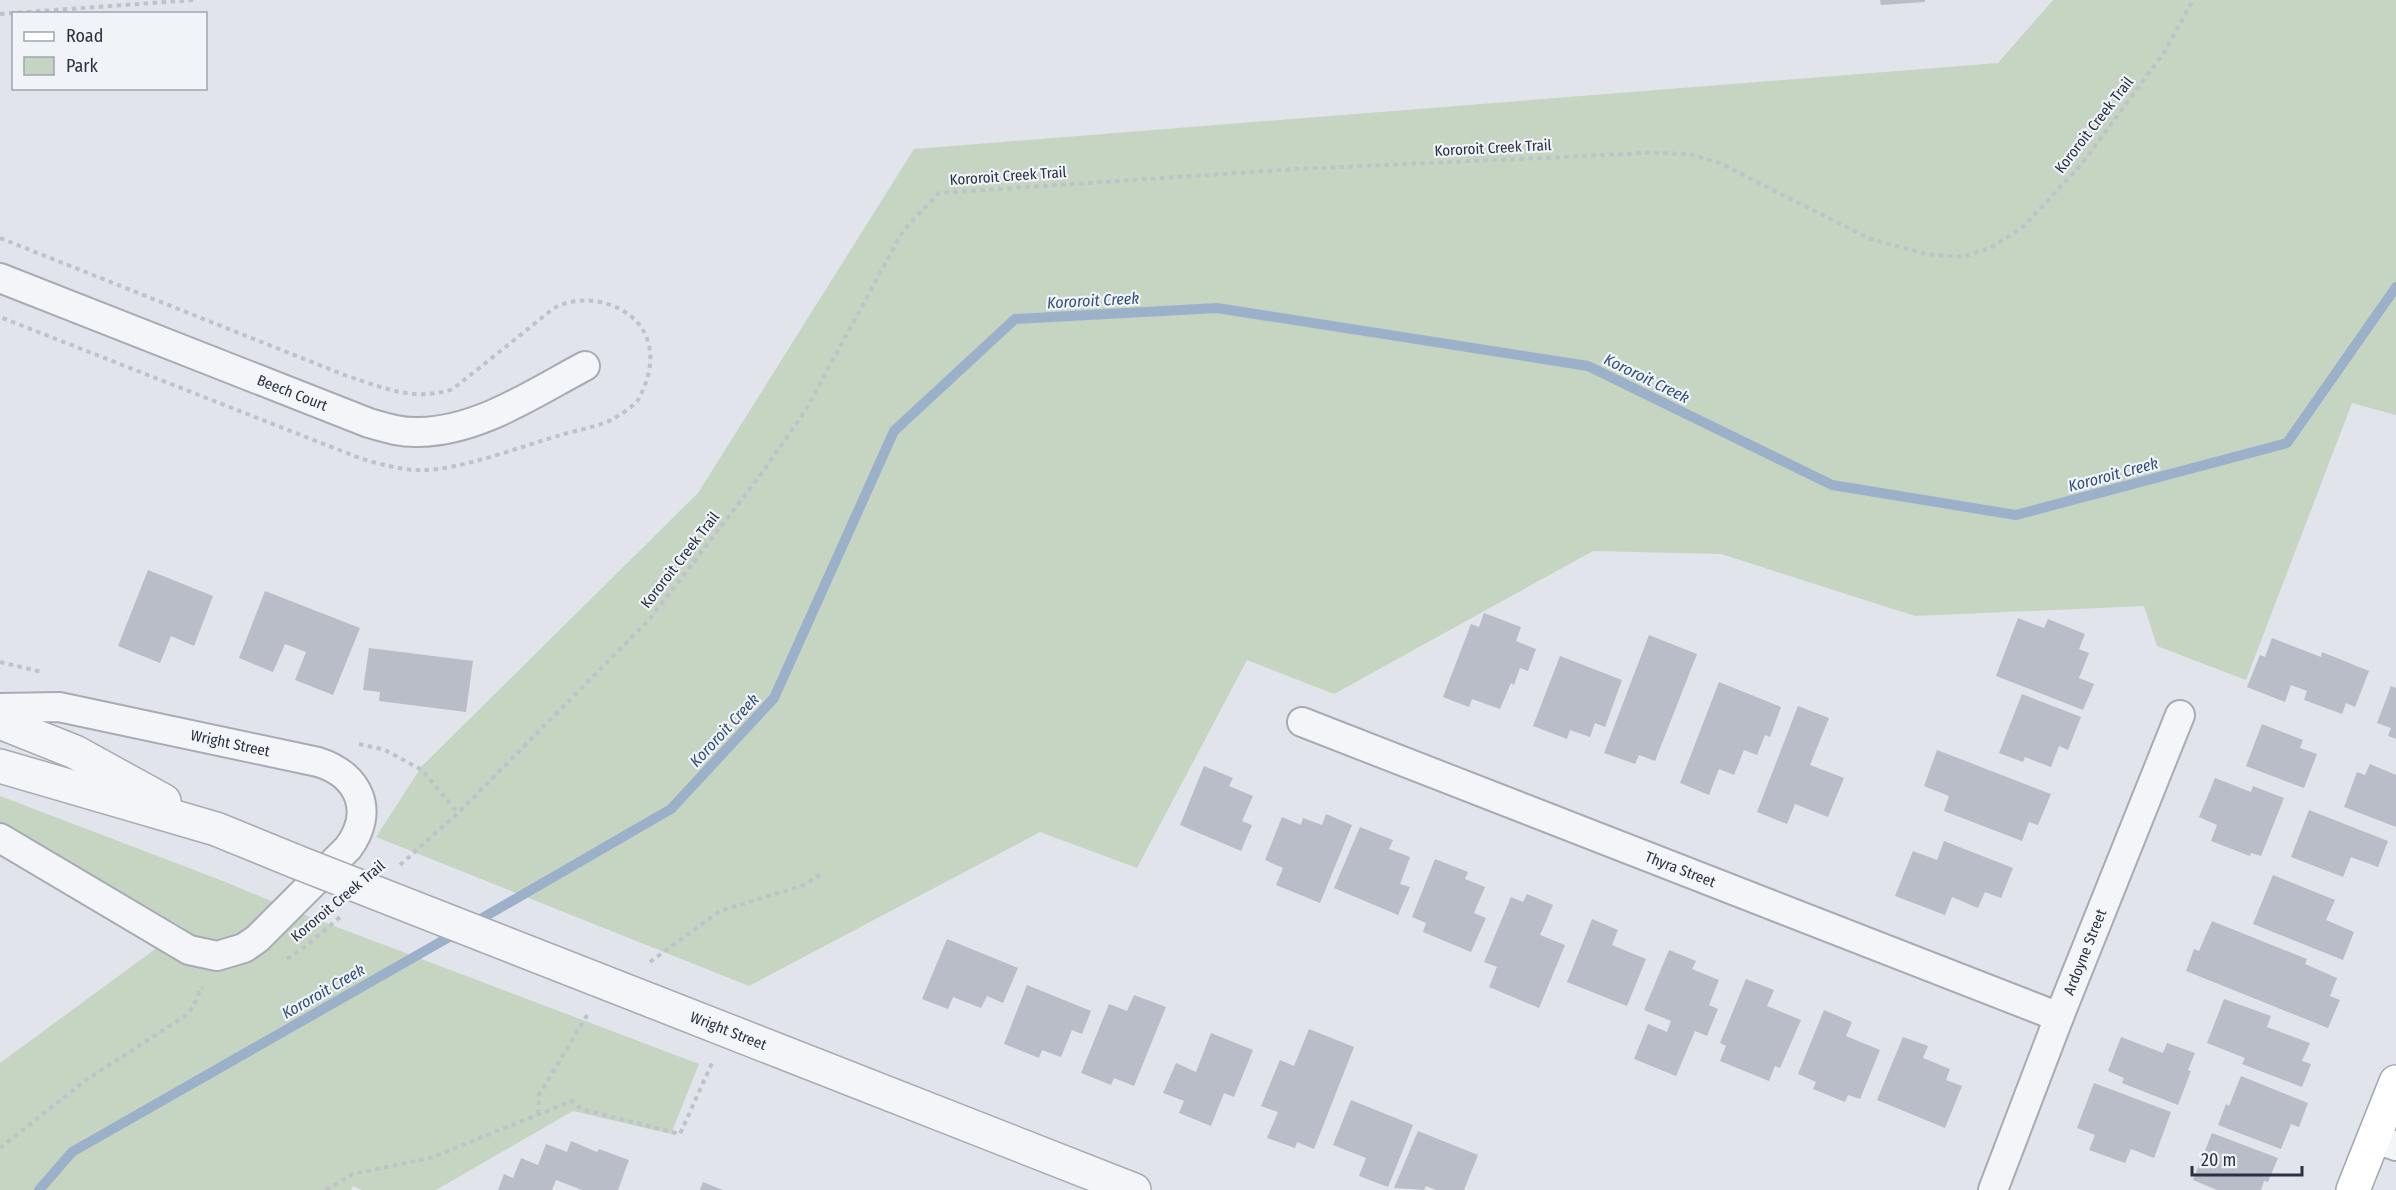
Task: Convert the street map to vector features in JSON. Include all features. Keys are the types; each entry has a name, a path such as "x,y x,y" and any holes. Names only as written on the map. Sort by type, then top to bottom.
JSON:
{"main road":[{"path":"2354,1190 2385,1142 2396,1082"}],"street":[{"name":"Beech Court","path":"0,278 358,419 394,430 418,432 472,422 510,406 585,366"},
{"name":"Wright Street","path":"0,708 60,707 327,765 342,772 358,793 361,810 359,829 348,848 257,939 244,948 226,955 211,956 189,950 0,838"},
{"name":"Ardoyne Street","path":"1993,1190 2059,1017 2180,715"},
{"name":"Wright Street","path":"0,722 75,752 216,829"},
{"name":"Thyra Street","path":"1302,722 2059,1017"},
{"name":"Wright Street","path":"0,766 216,829 1134,1190"}],"path":[{"path":"28,12 193,0"},
{"name":"Kororoit Creek Trail","path":"396,868 459,813 649,620 759,477 804,413 903,231 939,193 1297,169 1648,153 1689,154 1720,163 1869,238 1926,255 1963,257 1992,247 2024,226 2081,165 2165,51 2193,0"},
{"path":"0,238 347,376 393,391 434,395 453,389 554,308 566,302 582,300 601,301 618,307 630,316 644,332 650,350 649,373 637,402 613,419 461,464 421,470 396,468 362,459 0,317"},
{"path":"327,765 338,739 385,750 422,770 459,813"},
{"name":"Kororoit Creek Trail","path":"277,965 306,946 342,915"},
{"path":"0,1148 86,1080 185,1016 194,1006 200,988 207,988"},
{"path":"326,1190 353,1174 430,1158 572,1101 581,1109 680,1134 709,1072 725,1029"}],"green space":[{"path":"2053,0 2396,0 2396,415 2352,403 2246,680 2157,646 2144,606 1915,616 1721,554 1593,551 1334,694 1247,660 1137,868 1040,832 749,986 376,837 422,766 698,493 914,149 1998,63"},
{"path":"0,796 223,881 305,915 699,1064 671,1134 573,1111 436,1190 362,1190 353,1186 351,1190 0,1190 0,1063 184,928 0,823"}],"building":[{"path":"1880,0 1925,0 1925,2 1881,5"},
{"path":"148,570 213,596 194,646 171,636 160,663 118,646"},
{"path":"265,591 360,628 333,695 295,680 306,652 285,644 273,672 239,658"},
{"path":"1484,613 1521,627 1516,641 1536,649 1528,671 1520,668 1514,685 1511,683 1500,709 1472,699 1469,707 1443,697 1471,624 1479,627"},
{"path":"2018,618 2044,628 2048,619 2085,634 2079,649 2089,653 2079,678 2094,684 2083,710 1996,676"},
{"path":"1649,635 1697,654 1655,761 1639,755 1635,764 1604,753"},
{"path":"2272,638 2321,657 2322,652 2369,671 2355,707 2346,703 2342,714 2304,700 2307,691 2291,685 2285,702 2247,687 2260,655 2265,657"},
{"path":"369,648 473,661 466,712 379,701 380,692 363,690"},
{"path":"1560,656 1622,680 1605,727 1595,723 1590,737 1570,730 1567,739 1533,726"},
{"path":"1719,682 1781,707 1770,737 1765,735 1757,755 1744,750 1734,775 1719,769 1709,795 1680,783"},
{"path":"2391,686 2396,688 2396,739 2388,736 2391,728 2377,723"},
{"path":"2022,694 2081,717 2068,750 2059,746 2051,767 2025,757 2023,762 1999,753"},
{"path":"1798,706 1829,718 1810,765 1844,778 1828,817 1795,804 1787,824 1757,812"},
{"path":"2262,724 2303,740 2300,748 2317,754 2304,788 2246,766"},
{"path":"1937,750 2051,794 2038,825 2029,822 2022,841 1944,811 1949,796 1924,786"},
{"path":"2370,764 2396,775 2396,827 2344,807 2357,772 2365,775"},
{"path":"1204,766 1233,778 1229,786 1253,796 1242,821 1252,825 1241,851 1180,825"},
{"path":"2215,778 2251,792 2253,786 2284,798 2261,856 2251,853 2250,856 2211,841 2217,825 2199,817"},
{"path":"2309,810 2388,841 2378,867 2351,857 2343,877 2291,857"},
{"path":"1326,814 1352,825 1320,903 1276,885 1283,868 1265,860 1282,817 1301,825 1303,818 1322,825"},
{"path":"1360,827 1393,840 1389,849 1410,857 1400,884 1410,887 1398,915 1334,888"},
{"path":"1944,841 2013,868 2001,898 1985,892 1978,908 1952,897 1945,915 1895,896 1913,851 1937,860"},
{"path":"1435,859 1468,872 1465,879 1485,887 1474,913 1486,918 1471,952 1423,932 1426,923 1412,917"},
{"path":"2273,875 2335,900 2326,920 2354,932 2343,960 2253,924"},
{"path":"1527,894 1553,905 1540,935 1565,945 1539,1008 1489,987 1497,967 1484,962 1511,897 1523,902"},
{"path":"1592,919 1618,930 1612,945 1646,959 1627,1006 1567,982"},
{"path":"2212,921 2307,959 2305,964 2337,978 2330,996 2340,1000 2328,1028 2186,971 2194,949 2199,951"},
{"path":"947,939 1018,968 1003,1003 987,996 981,1008 953,997 948,1009 922,999"},
{"path":"1669,950 1696,961 1692,969 1719,980 1709,1005 1718,1009 1707,1036 1695,1031 1676,1076 1634,1059 1648,1024 1667,1032 1671,1021 1644,1010"},
{"path":"1746,979 1774,990 1767,1006 1801,1020 1780,1068 1775,1066 1769,1081 1720,1061 1726,1046 1720,1043"},
{"path":"1027,985 1091,1011 1082,1034 1072,1030 1061,1057 1042,1050 1039,1058 1004,1044"},
{"path":"1134,995 1166,1007 1134,1086 1114,1078 1111,1085 1081,1073 1109,1004 1127,1011"},
{"path":"2224,999 2271,1016 2267,1027 2310,1043 2302,1061 2311,1064 2302,1087 2242,1064 2245,1058 2207,1043"},
{"path":"1824,1010 1852,1022 1846,1036 1880,1050 1860,1099 1848,1095 1845,1102 1813,1089 1816,1082 1798,1074"},
{"path":"1309,1029 1354,1047 1314,1149 1297,1142 1295,1148 1267,1138 1278,1112 1261,1106 1280,1060 1294,1066"},
{"path":"1211,1033 1253,1050 1234,1097 1224,1093 1211,1126 1179,1113 1184,1101 1163,1093 1176,1063 1196,1072"},
{"path":"1903,1037 1928,1046 1923,1058 1950,1069 1946,1080 1962,1086 1945,1128 1877,1100"},
{"path":"2121,1037 2163,1053 2167,1043 2195,1053 2178,1105 2122,1083 2124,1078 2108,1071"},
{"path":"2241,1076 2308,1103 2299,1127 2291,1124 2281,1149 2218,1125 2226,1104 2229,1106"},
{"path":"2094,1083 2171,1112 2154,1158 2131,1149 2125,1163 2089,1150 2095,1135 2077,1128"},
{"path":"1351,1100 1413,1125 1388,1187 1359,1176 1366,1158 1333,1145"},
{"path":"1418,1131 1478,1155 1464,1190 1436,1190 1426,1186 1424,1190 1394,1188"},
{"path":"2212,1133 2278,1158 2268,1182 2264,1181 2261,1190 2217,1190 2193,1180"},
{"path":"571,1141 597,1152 599,1149 629,1160 618,1190 582,1190 556,1180 552,1190 498,1190 504,1174 513,1178 521,1158 538,1165 546,1144 567,1152"},
{"path":"703,1182 723,1190 700,1190"}],"waterway":[{"name":"Kororoit Creek","path":"472,924 671,809 774,698 894,431 1015,319 1217,308 1588,366 1832,485 2016,515 2287,443 2396,287"},
{"name":"Kororoit Creek","path":"39,1190 72,1152 458,932"}]}
